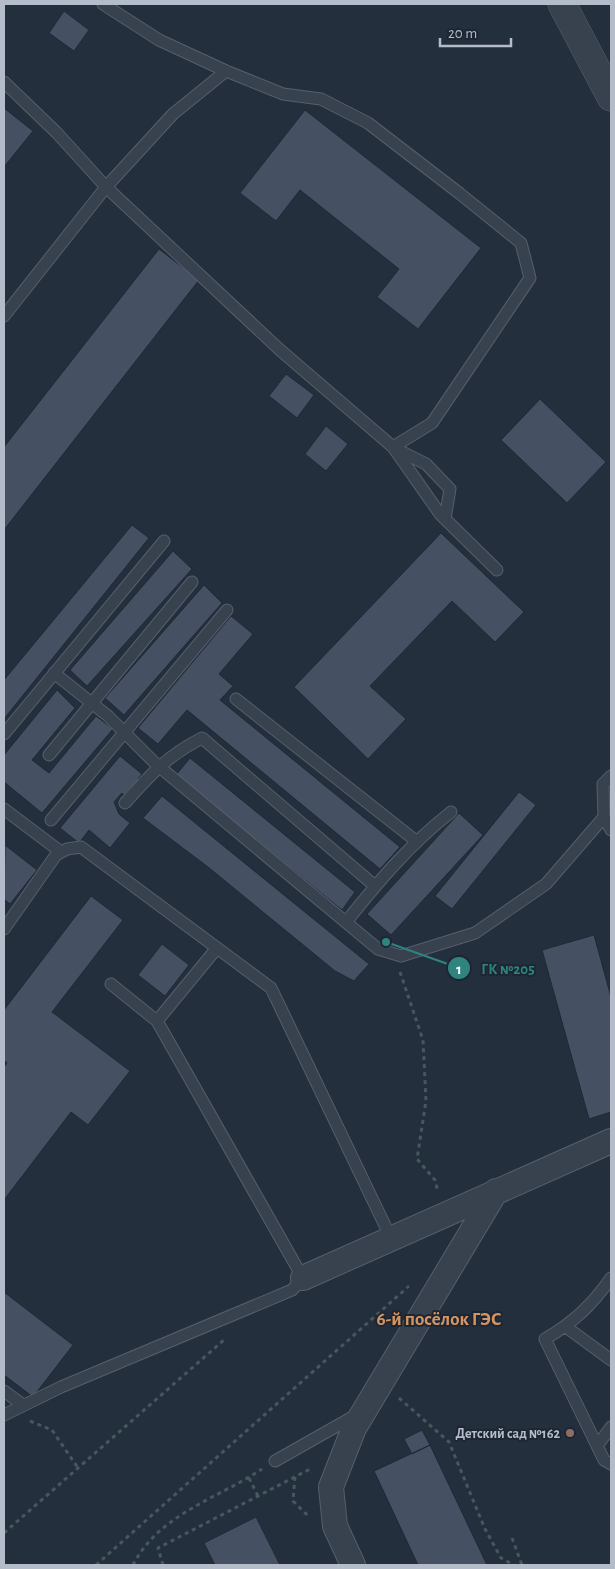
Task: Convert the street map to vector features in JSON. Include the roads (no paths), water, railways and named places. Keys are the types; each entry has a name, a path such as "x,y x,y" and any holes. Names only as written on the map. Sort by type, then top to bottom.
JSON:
{"street":[{"path":"562,4 611,97"},
{"path":"303,1278 611,1141"},
{"path":"353,1565 335,1526 331,1487 354,1428 496,1191"}],"lane":[{"path":"103,4 159,40 226,71 283,94 321,98 368,123 460,192 521,243 530,278 432,423 394,448"},
{"path":"4,316 106,187 173,114 226,71"},
{"path":"4,82 58,133 106,187 280,350 394,448 445,519 497,570"},
{"path":"394,448 426,464 450,489 445,519"},
{"path":"4,734 164,541"},
{"path":"48,755 192,582"},
{"path":"51,820 227,610"},
{"path":"54,673 91,702 159,767 378,949 401,956 475,933 546,884 604,817"},
{"path":"236,699 416,841"},
{"path":"125,803 177,751 202,738 375,886"},
{"path":"611,776 604,784 604,817 611,830"},
{"path":"4,809 61,852"},
{"path":"346,922 375,886 416,841 451,812"},
{"path":"4,929 56,855 67,849 81,847 271,988 391,1238"},
{"path":"157,1021 217,948"},
{"path":"6,1414 70,1383 292,1290 303,1278 157,1021 111,984"},
{"path":"611,1278 597,1298 566,1327 545,1339 604,1460 611,1464"},
{"path":"566,1327 611,1360"},
{"path":"4,1391 23,1406"},
{"path":"275,1460 366,1409"},
{"path":"597,1446 611,1427"}],"place":[{"name":"ГК №205","path":"386,942"},
{"name":"Детский сад №162","path":"570,1433"}],"district":[{"name":"6-й посёлок ГЭС","path":"439,1318"}]}
